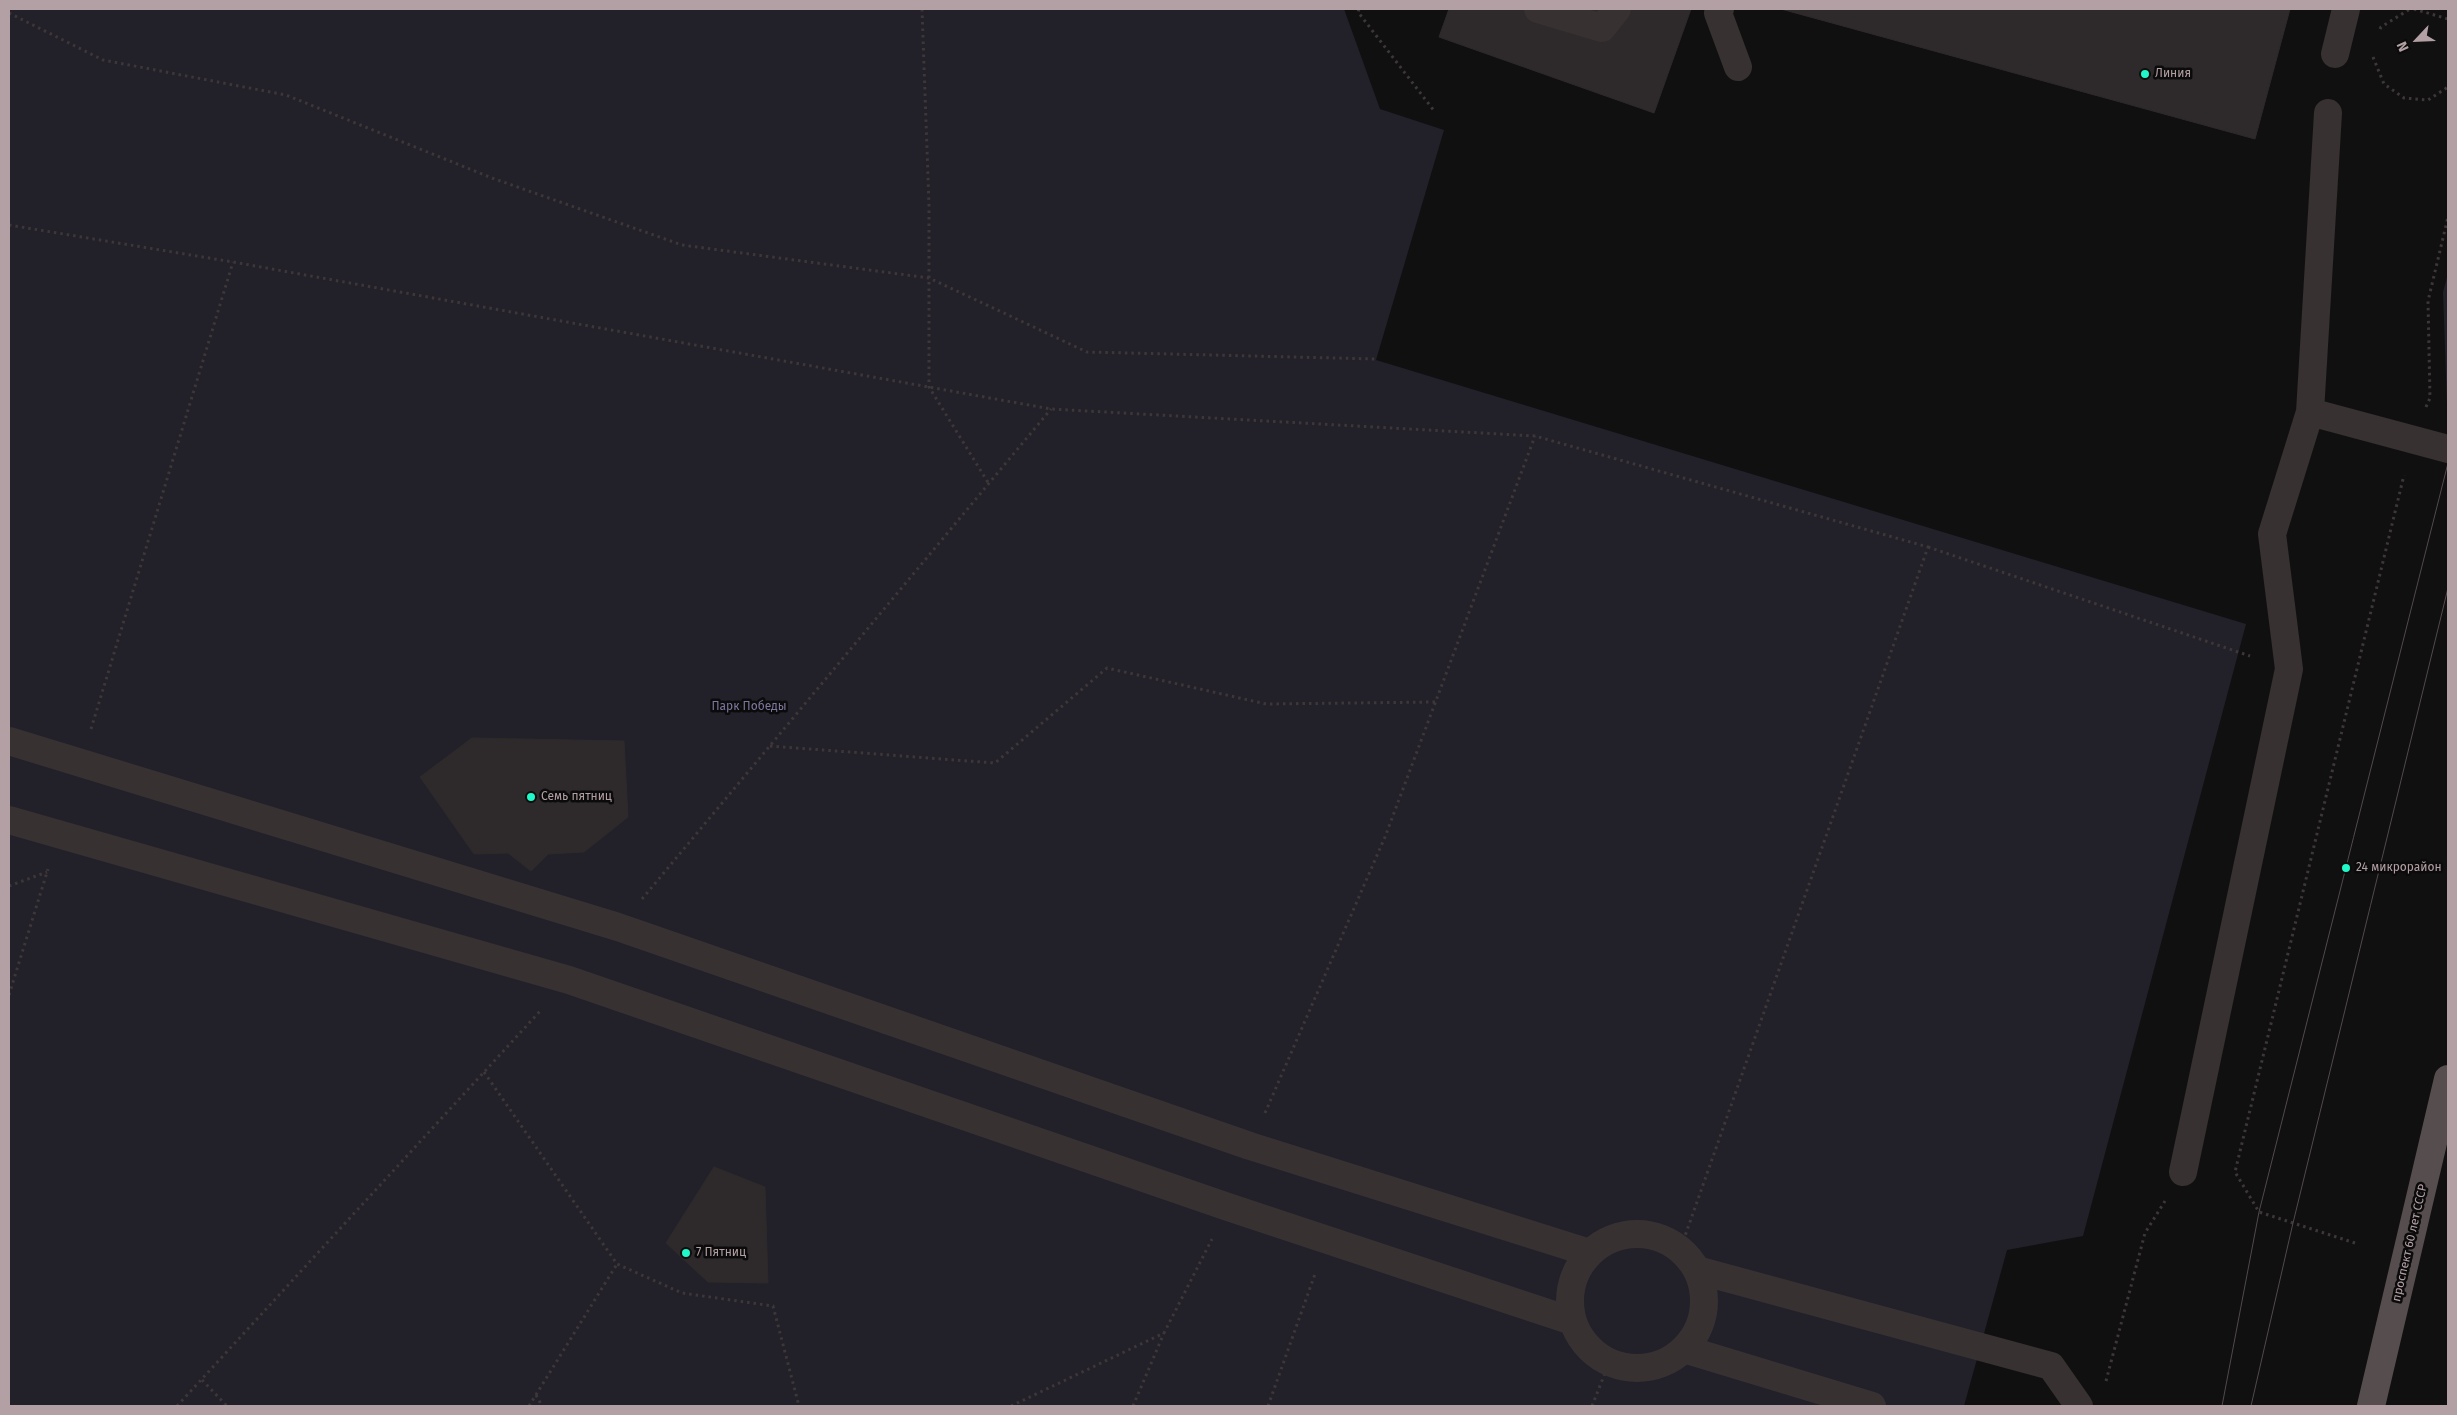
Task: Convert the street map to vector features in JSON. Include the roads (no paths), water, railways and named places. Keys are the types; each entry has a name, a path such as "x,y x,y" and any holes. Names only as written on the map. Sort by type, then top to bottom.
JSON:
{"main road":[{"name":"проспект 60 лет СССР","path":"2372,1406 2448,1079"}],"street":[{"path":"1538,9 1602,28 1617,9"},
{"path":"1720,9 1718,13 1738,68"},
{"path":"2335,54 2346,9"},
{"path":"2183,1172 2289,669 2272,534 2310,412 2328,113"},
{"path":"2310,412 2412,441 2448,449"},
{"path":"9,741 81,761 618,927 1250,1146 1590,1253"},
{"path":"9,820 569,980 1327,1240 1572,1321"},
{"path":"1642,1234 1664,1239 1683,1252 1697,1270 1704,1292 1703,1316 1695,1337 1680,1354 1660,1366 1637,1369 1609,1363 1595,1354 1585,1344 1572,1321 1569,1298 1574,1276 1590,1253 1601,1244 1621,1235 1642,1234"},
{"path":"1697,1270 2051,1366 2079,1406"},
{"path":"1684,1349 1872,1406"}],"tram line":[{"path":"2222,1406 2259,1212 2448,463"},
{"path":"2251,1406 2293,1223 2448,588"}],"place":[{"name":"Линия","path":"2145,74"},
{"name":"Семь пятниц","path":"531,797"},
{"name":"24 микрорайон","path":"2346,868"},
{"name":"7 Пятниц","path":"686,1253"}],"park label":[{"name":"Парк Победы","path":"749,707"}]}
